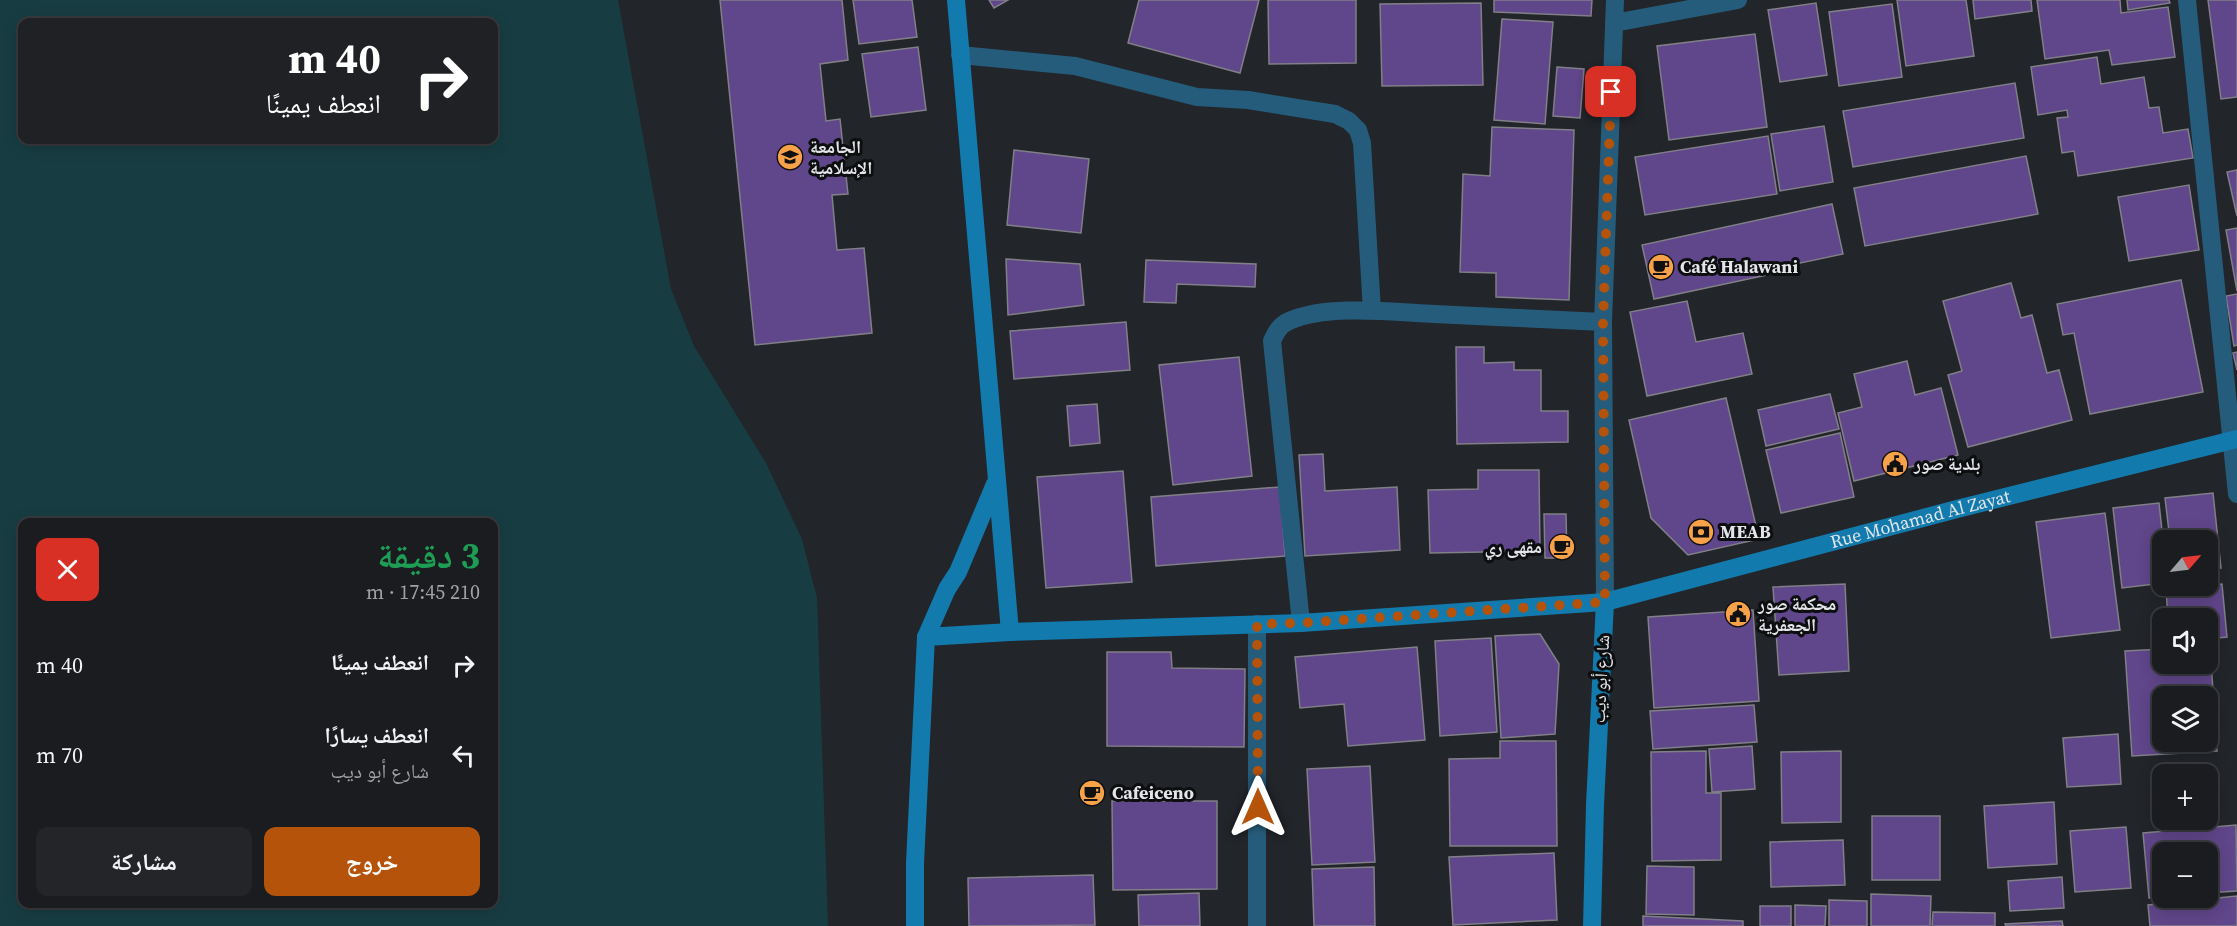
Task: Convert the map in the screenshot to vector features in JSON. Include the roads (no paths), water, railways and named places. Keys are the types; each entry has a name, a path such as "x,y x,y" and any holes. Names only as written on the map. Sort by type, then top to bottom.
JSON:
{"main road":[{"path":"956,0 1010,632"},
{"name":"Rue Mohamad Al Zayat","path":"926,637 1010,632 1301,623 1605,602 1958,509 2234,440"},
{"path":"915,926 915,863 926,637 947,589 958,572 996,483"},
{"name":"شارع أبو ديب","path":"1592,926 1595,805 1605,602"}],"street":[{"name":"شارع أبو ديب","path":"1605,602 1603,322 1615,0"},
{"path":"1614,23 1738,0"},
{"path":"2187,0 2234,440 2237,494"},
{"path":"960,55 1075,66 1197,97 1248,100 1335,114 1349,121 1358,130 1362,143 1372,311"},
{"path":"1301,623 1272,341 1278,328 1288,321 1331,312 1372,311 1603,322"},
{"path":"1257,624 1257,926"}],"water":[{"path":"0,0 618,0 671,289 694,346 766,463 802,539 817,598 828,926 0,926"}],"place":[{"name":"الجامعة الإسلامية","path":"790,157"},
{"name":"Café Halawani","path":"1661,267"},
{"name":"بلدية صور","path":"1895,464"},
{"name":"MEAB","path":"1701,532"},
{"name":"مقهى ري","path":"1562,547"},
{"name":"محكمة صور الجعفرية","path":"1738,614"},
{"name":"Cafeiceno","path":"1092,793"}]}
